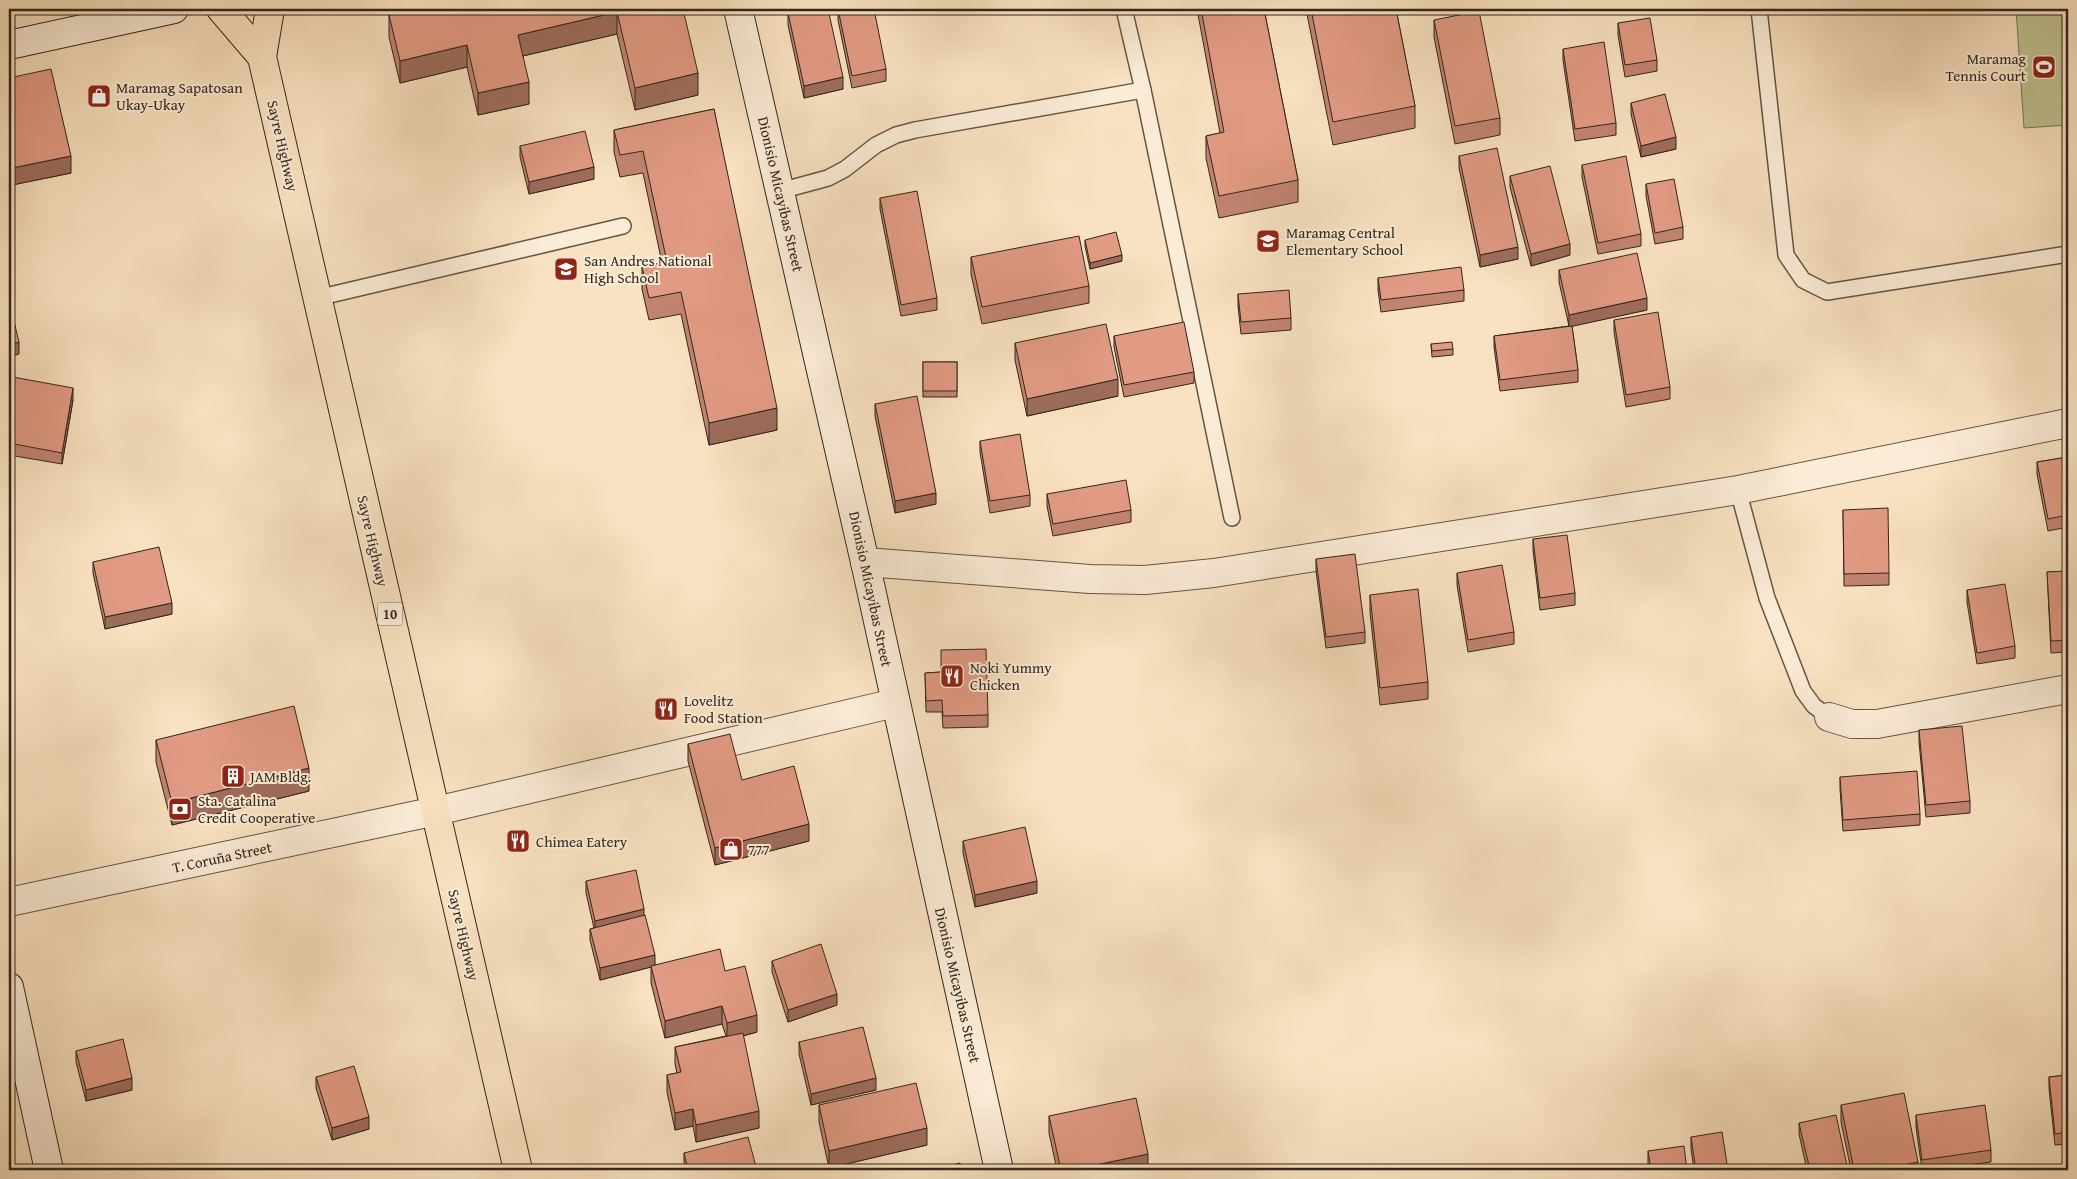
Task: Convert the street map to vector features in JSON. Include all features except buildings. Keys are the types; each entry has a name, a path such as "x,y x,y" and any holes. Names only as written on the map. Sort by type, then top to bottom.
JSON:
{"highway":[{"name":"Sayre Highway","path":"222,9 262,57"},
{"name":"Sayre Highway","path":"270,9 262,57 518,1170"}],"street":[{"path":"9,45 174,9"},
{"name":"Dionisio Micayibas Street","path":"738,9 866,562 895,703 999,1170"},
{"path":"866,562 1090,579 1145,580 1214,573 1738,490 2068,423"},
{"path":"1829,718 1852,724 1877,724 2068,689"},
{"name":"T. Coruña Street","path":"9,902 436,812 895,703"},
{"path":"9,987 49,1170"}],"lane":[{"path":"1124,9 1143,90 1232,518"},
{"path":"1759,9 1786,255 1803,280 1827,292 2068,254"},
{"path":"780,190 828,178 876,145 896,135 915,130 1143,90"},
{"path":"318,298 623,226"},
{"path":"1738,490 1767,598 1803,691 1814,706 1829,718"}],"green space":[{"name":"Maramag Tennis Court","path":"2016,9 2068,9 2068,125 2024,128"}],"place":[{"name":"Maramag Tennis Court","path":"2044,67"},
{"name":"Maramag Sapatosan Ukay-Ukay","path":"99,96"},
{"name":"Maramag Central Elementary School","path":"1268,241"},
{"name":"San Andres National High School","path":"566,269"},
{"name":"Noki Yummy Chicken","path":"952,676"},
{"name":"Lovelitz Food Station","path":"666,709"},
{"name":"JAM Bldg.","path":"233,776"},
{"name":"Sta. Catalina Credit Cooperative","path":"180,809"},
{"name":"Chimea Eatery","path":"518,841"},
{"name":"777","path":"731,849"}]}
